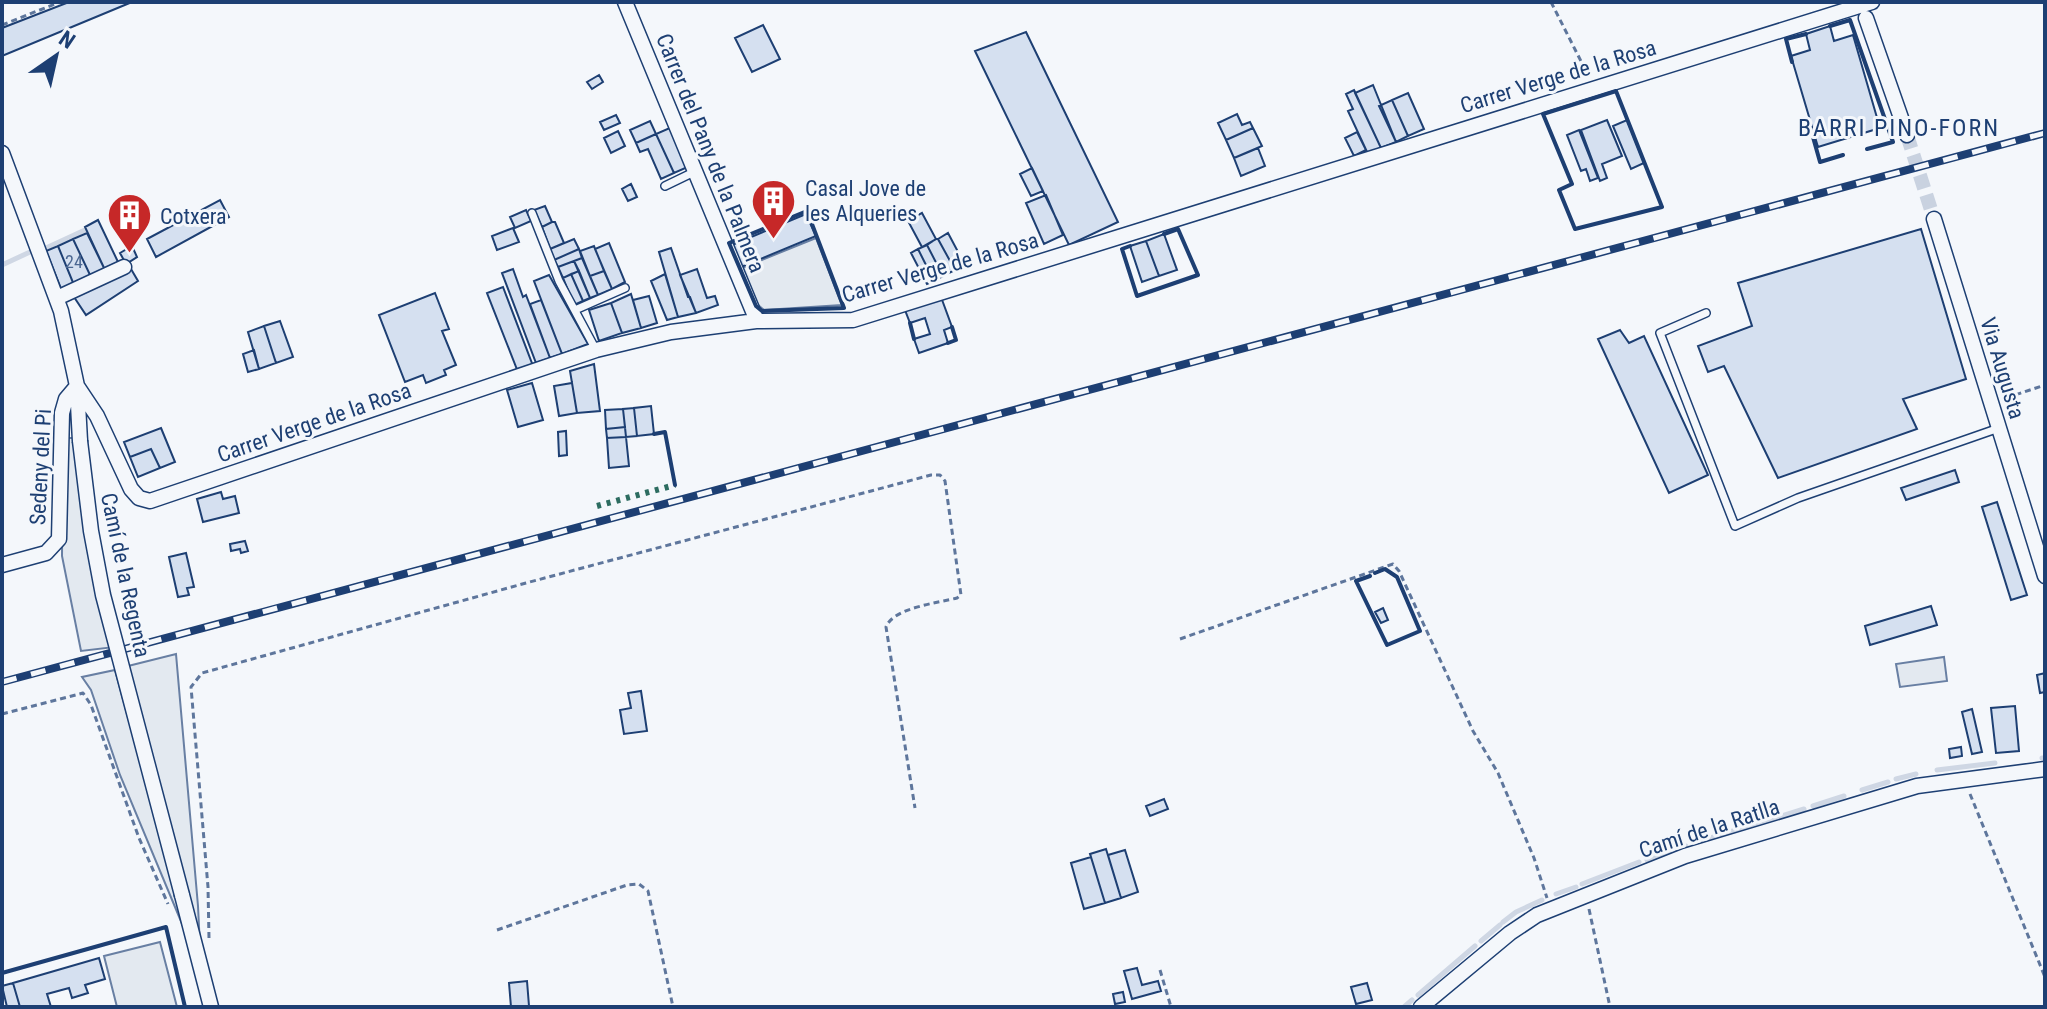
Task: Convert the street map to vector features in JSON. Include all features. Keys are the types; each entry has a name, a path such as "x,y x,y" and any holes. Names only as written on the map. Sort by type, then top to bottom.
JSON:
{"street":[{"name":"Carrer del Pany de la Palmera","path":"625,2 757,321"},
{"name":"Carrer Verge de la Rosa","path":"77,386 97,416 131,489 139,498 150,501 596,350 671,332 757,321 853,320 1594,88 1844,5 1872,2"},
{"path":"1866,18 1907,135"},
{"name":"Camí de la Regenta","path":"2,153 57,298 77,386 91,531 103,595 211,1007"},
{"name":"Via Augusta","path":"1934,219 2045,576"},
{"path":"57,298 124,267"},
{"name":"Sedeny del Pi","path":"2,565 46,553 59,539 62,413 66,399 77,386"},
{"name":"Camí de la Ratlla","path":"1421,1007 1510,933 1585,894 1685,856 1917,786 2045,769"}],"lane":[{"path":"665,186 696,171"},
{"path":"532,213 559,281 596,350"},
{"path":"575,310 625,288"},
{"path":"1706,313 1660,333 1735,526 1798,498 1999,428"}],"path":[{"path":"2,25 60,2"},
{"path":"1551,2 1594,88"},
{"path":"1991,402 2045,385"},
{"path":"210,946 191,687 202,673 526,583 940,475 945,481 961,595 897,613 886,627 915,808"},
{"path":"1180,639 1393,564 1473,731 1498,773 1552,909"},
{"path":"2,714 83,693 91,705 139,838 168,904"},
{"path":"1964,779 2045,977"},
{"path":"497,930 627,885 639,884 648,891 673,1007"},
{"path":"1585,894 1610,1007"},
{"path":"1160,970 1171,1007"}],"shaded area":[{"path":"816,238 842,305 764,310 757,304 742,268"},
{"path":"77,438 115,647 81,651 62,556 63,441"},
{"path":"176,654 198,906 200,947 128,666"},
{"path":"1944,657 1947,681 1900,687 1896,664"},
{"path":"115,670 190,943 120,775 91,690 82,677"},
{"path":"160,942 177,1007 117,1007 104,956"}],"building":[{"path":"69,2 132,2 2,56 2,28"},
{"path":"763,25 780,59 752,72 735,38"},
{"path":"1830,26 1834,41 1853,35 1880,128 1818,147 1791,56 1810,50 1806,34"},
{"path":"1026,32 1118,222 1069,245 975,51"},
{"path":"599,75 603,82 592,89 587,82"},
{"path":"1373,85 1396,142 1381,148 1355,93"},
{"path":"1354,90 1381,148 1368,154 1348,111 1353,109 1346,94"},
{"path":"1408,93 1424,129 1408,136 1392,100"},
{"path":"1392,100 1408,136 1396,142 1379,106"},
{"path":"1237,114 1242,125 1250,122 1253,128 1226,140 1218,123"},
{"path":"616,115 620,123 604,130 600,122"},
{"path":"1607,120 1622,156 1602,164 1607,178 1600,181 1581,130"},
{"path":"1627,120 1644,163 1631,169 1613,126"},
{"path":"650,121 656,134 636,143 630,130"},
{"path":"672,127 690,166 674,173 656,134"},
{"path":"1253,128 1262,146 1234,158 1226,140"},
{"path":"1579,130 1598,178 1590,181 1586,169 1581,171 1567,135"},
{"path":"618,131 625,146 611,153 604,138"},
{"path":"1357,132 1366,150 1354,156 1345,138"},
{"path":"656,134 674,173 661,179 648,149 640,152 636,143"},
{"path":"1258,148 1265,166 1241,176 1234,158"},
{"path":"1032,168 1043,191 1031,196 1020,174"},
{"path":"631,184 637,197 628,201 622,189"},
{"path":"1046,195 1063,235 1044,244 1026,203"},
{"path":"220,200 229,217 156,257 147,239"},
{"path":"545,206 552,222 542,227 534,210"},
{"path":"526,210 531,221 515,228 510,217"},
{"path":"922,213 936,239 922,247 908,221"},
{"name":"Casal Jove de les Alqueries","path":"806,214 816,236 741,267 732,245"},
{"path":"98,220 119,264 105,270 85,227"},
{"path":"555,222 564,243 550,249 542,227"},
{"path":"513,228 519,242 497,250 492,236"},
{"path":"1921,229 1966,379 1903,399 1917,429 1778,478 1724,366 1708,372 1698,346 1752,326 1738,283"},
{"path":"87,233 105,270 91,277 73,239"},
{"path":"948,233 965,265 955,270 938,239"},
{"path":"1164,234 1177,270 1159,276 1146,241"},
{"path":"73,239 91,277 74,285 58,246"},
{"path":"574,239 579,249 554,260 550,249"},
{"path":"936,239 955,270 943,276 927,245"},
{"path":"1146,241 1159,276 1142,282 1130,246"},
{"path":"609,243 625,282 612,289 595,249"},
{"path":"927,245 943,276 934,281 918,249"},
{"path":"58,246 74,285 62,291 46,251"},
{"name":"Cotxera","path":"132,246 137,257 126,264 120,253"},
{"path":"594,246 604,271 590,276 580,251"},
{"path":"671,248 696,313 678,317 659,252"},
{"path":"579,249 582,258 558,267 554,260"},
{"path":"918,249 934,281 927,284 911,253"},
{"path":"582,258 598,295 590,298 574,261"},
{"path":"574,261 579,271 563,278 558,267"},
{"path":"131,269 138,281 86,315 74,297"},
{"path":"513,269 550,358 536,363 502,273"},
{"path":"697,269 707,298 715,296 718,305 696,313 680,275"},
{"path":"579,271 590,298 583,301 571,274"},
{"path":"604,271 612,289 598,295 590,276"},
{"path":"571,274 583,301 574,305 563,278"},
{"path":"665,274 678,317 667,320 651,281"},
{"path":"549,275 588,344 562,354 534,281"},
{"path":"503,287 533,366 518,372 487,293"},
{"path":"435,293 449,329 442,331 456,365 444,370 446,375 426,383 423,375 405,382 379,315"},
{"path":"631,294 641,328 622,333 611,303"},
{"path":"649,296 657,323 641,328 633,300"},
{"path":"941,297 952,327 944,330 948,343 919,353 914,339 930,334 925,318 910,323 905,310"},
{"path":"541,300 562,354 550,358 530,304"},
{"path":"611,303 622,333 599,341 589,310"},
{"path":"280,321 293,357 276,363 264,326"},
{"path":"264,326 276,363 259,369 248,332"},
{"path":"1620,330 1629,343 1644,336 1708,475 1669,493 1598,339"},
{"path":"254,350 259,369 248,372 243,354"},
{"path":"594,364 600,411 577,413 570,371"},
{"path":"532,383 543,420 518,427 507,390"},
{"path":"572,383 577,413 559,416 554,386"},
{"path":"651,406 654,434 637,436 634,408"},
{"path":"634,408 637,436 626,437 623,409"},
{"path":"623,409 625,427 606,429 605,410"},
{"path":"625,427 626,437 607,438 606,429"},
{"path":"161,428 175,462 160,468 151,449 130,457 124,442"},
{"path":"566,431 567,455 559,456 558,432"},
{"path":"626,437 629,466 609,468 607,438"},
{"path":"151,449 160,468 138,477 130,457"},
{"path":"1955,470 1959,482 1906,500 1901,488"},
{"path":"221,492 223,499 235,496 239,513 203,522 197,499"},
{"path":"1997,502 2027,595 2011,600 1982,507"},
{"path":"245,541 248,551 231,551 230,544"},
{"path":"186,553 194,587 187,588 189,595 178,597 169,557"},
{"path":"1931,606 1937,625 1870,645 1865,626"},
{"path":"1383,608 1388,620 1381,623 1375,612"},
{"path":"2045,673 2045,692 2040,693 2037,675"},
{"path":"641,691 647,731 624,734 620,710 631,708 628,693"},
{"path":"2015,706 2019,751 1996,753 1991,708"},
{"path":"1972,709 1982,752 1972,754 1962,712"},
{"path":"1961,747 1962,756 1950,758 1949,749"},
{"path":"1164,799 1168,809 1150,816 1146,806"},
{"path":"1106,849 1121,898 1105,903 1090,854"},
{"path":"1125,850 1138,892 1121,898 1108,855"},
{"path":"1091,857 1105,903 1084,909 1071,863"},
{"path":"99,958 105,979 85,985 88,993 72,998 69,988 47,994 51,1007 20,1007 13,983"},
{"path":"1137,968 1142,985 1158,981 1161,991 1132,999 1124,971"},
{"path":"527,981 529,1006 511,1007 509,983"},
{"path":"13,983 20,1007 7,1007 2,986"},
{"path":"1367,983 1372,1000 1356,1004 1351,987"},
{"path":"1123,992 1125,1002 1115,1004 1113,994"}],"waterway":[{"path":"46,248 85,230"},
{"path":"2,265 30,252"},
{"path":"1937,770 1995,763"},
{"path":"1896,779 1916,774"},
{"path":"1862,790 1888,782"},
{"path":"1813,806 1844,796"},
{"path":"1694,843 1804,809"},
{"path":"1647,860 1686,846"},
{"path":"1582,884 1639,862"},
{"path":"1556,894 1576,887"},
{"path":"1503,922 1542,900"},
{"path":"1481,941 1500,925"},
{"path":"1418,995 1475,946"},
{"path":"1404,1007 1412,1000"}],"tunnel":[{"path":"1907,135 1934,219"}],"railway":[{"path":"2,682 2045,133"}],"hedge":[{"path":"597,506 675,485"}],"wall":[{"path":"1830,26 1850,20 1893,142 1867,149"},
{"path":"1792,62 1786,39 1806,34"},
{"path":"1616,91 1662,207 1575,229 1559,190 1572,184 1543,114 1616,91"},
{"path":"1809,123 1820,162 1843,155"},
{"path":"807,211 844,308 762,311 756,306 729,243 807,211"},
{"path":"1130,246 1122,249 1137,296 1198,275 1178,229 1164,234"},
{"path":"910,323 914,339"},
{"path":"948,343 956,340 952,327"},
{"path":"654,434 665,432 675,485"},
{"path":"1370,576 1356,581 1387,645 1420,631 1397,577 1385,569 1375,573"},
{"path":"2,973 166,927 185,1007"}],"place":[{"name":"Casal Jove de les Alqueries","path":"774,240"},
{"name":"Cotxera","path":"129,255"}],"district":[{"name":"BARRI PINO-FORN","path":"1899,128"}]}
